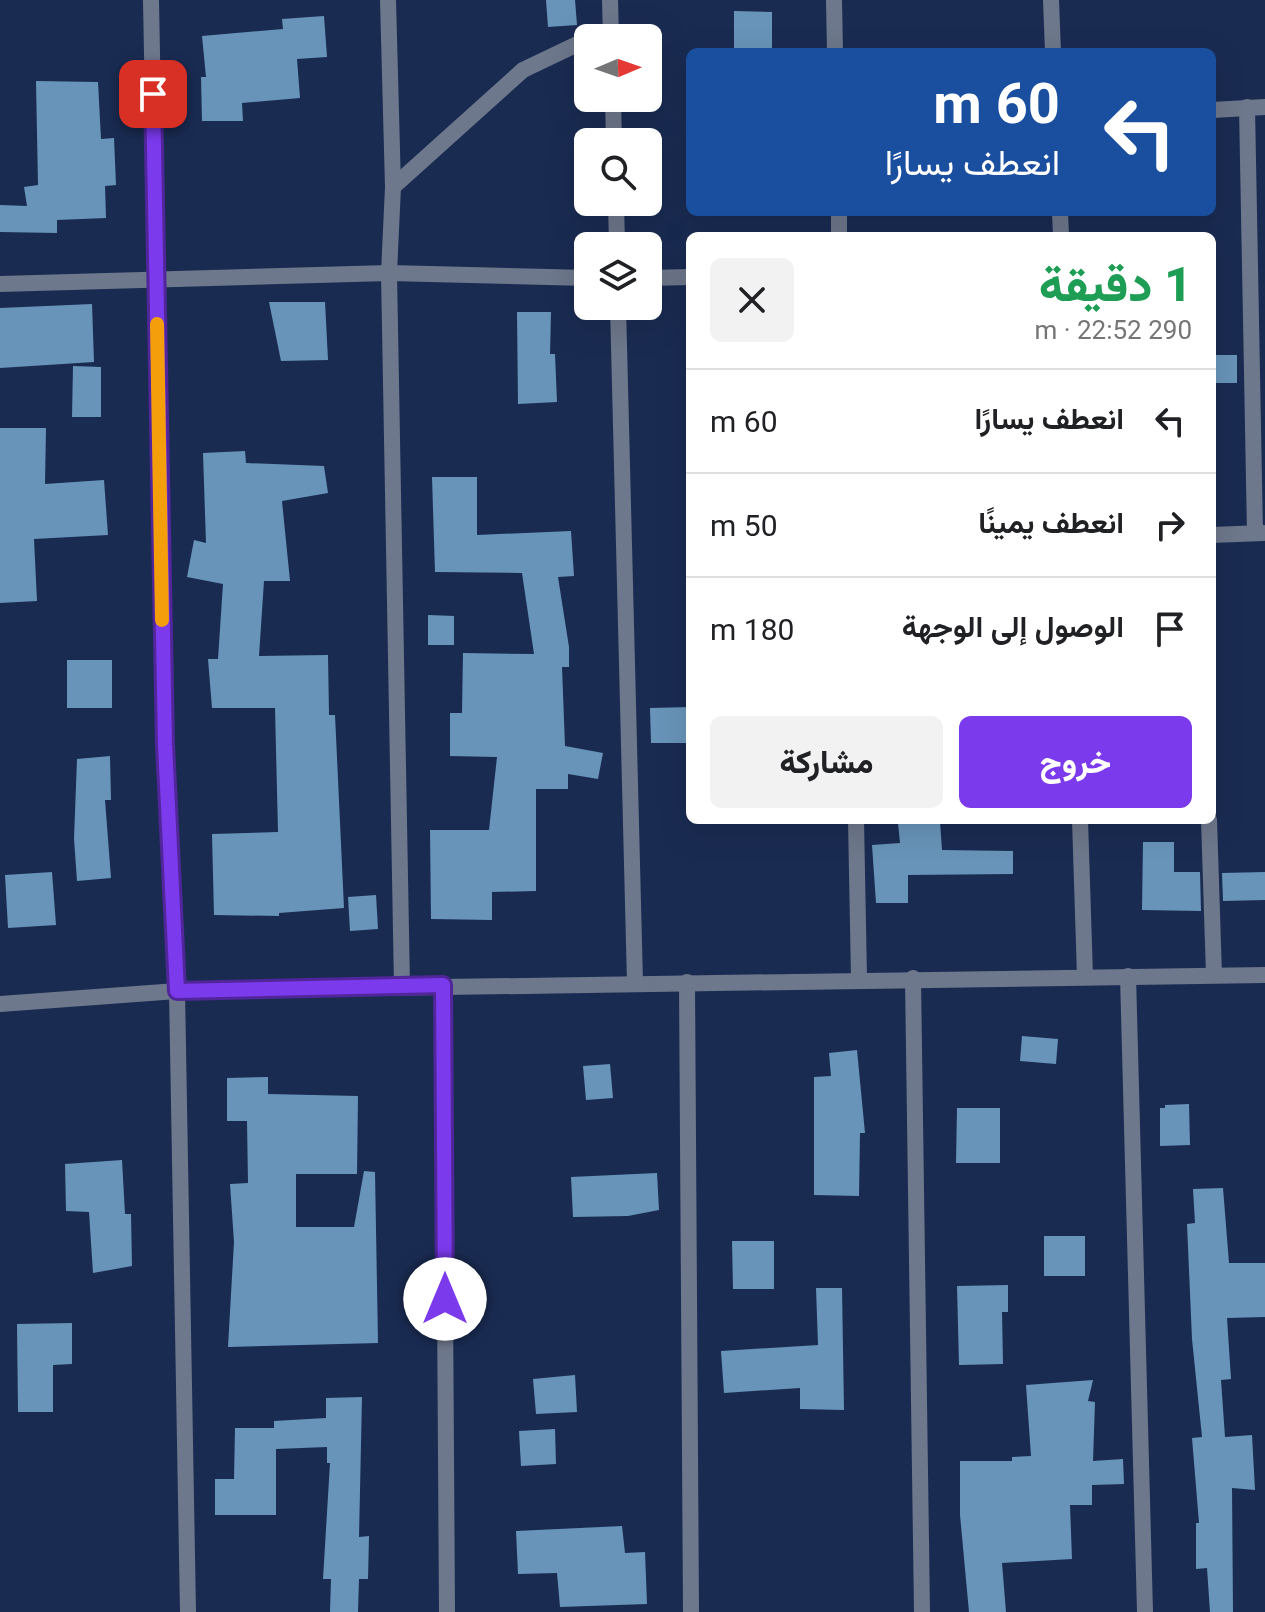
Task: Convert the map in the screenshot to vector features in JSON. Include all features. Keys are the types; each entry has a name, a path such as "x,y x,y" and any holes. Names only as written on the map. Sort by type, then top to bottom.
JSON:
{"street":[{"path":"151,0 165,745 177,991 188,1612"},
{"path":"388,0 393,187 389,273 402,986"},
{"path":"610,0 611,24"},
{"path":"834,0 835,48"},
{"path":"1051,0 1053,48"},
{"path":"393,187 523,70 574,45"},
{"path":"1216,535 1260,533 1247,107"},
{"path":"1216,110 1265,107"},
{"path":"0,284 156,282 389,273 574,278"},
{"path":"662,278 686,277"},
{"path":"618,320 635,983"},
{"path":"856,824 859,979"},
{"path":"1080,824 1085,976"},
{"path":"1209,824 1214,975"},
{"path":"0,1004 177,991 1265,975"},
{"path":"1128,976 1145,1612"},
{"path":"913,978 922,1612"},
{"path":"687,982 691,1612"},
{"path":"443,985 447,1612"}],"building":[{"path":"546,0 575,0 577,24 548,27"},
{"path":"734,11 772,12 772,48 734,48"},
{"path":"324,16 327,57 297,59 300,98 242,103 243,121 202,121 201,77 206,77 202,36 283,29 282,19"},
{"path":"36,81 98,82 101,139 114,138 116,185 105,186 106,218 57,220 57,233 0,232 0,205 27,206 24,187 38,185"},
{"path":"269,302 325,302 328,360 281,361"},
{"path":"92,304 94,362 0,368 0,308"},
{"path":"517,312 551,312 550,354 555,354 557,402 518,404"},
{"path":"1216,355 1237,355 1237,383 1216,383"},
{"path":"73,366 101,367 101,417 72,417"},
{"path":"0,428 46,428 45,484 104,480 108,535 34,539 37,601 0,603"},
{"path":"245,451 246,463 324,466 328,493 282,501 290,581 264,581 259,656 328,655 329,715 335,715 344,908 279,913 279,916 214,915 212,834 278,832 275,708 212,708 208,659 218,659 223,584 187,577 194,540 206,543 203,453"},
{"path":"432,477 477,477 477,535 571,531 574,576 558,577 569,647 569,667 562,667 565,746 603,753 598,779 568,774 568,789 536,789 536,891 492,892 492,920 431,919 430,830 489,830 497,757 450,756 450,713 462,713 463,653 534,654 522,573 435,572"},
{"path":"428,615 454,616 454,645 428,645"},
{"path":"67,660 112,660 112,708 67,708"},
{"path":"686,707 686,743 651,743 650,708"},
{"path":"110,756 111,800 105,800 111,878 77,881 74,839 77,759"},
{"path":"898,824 940,824 942,850 1013,851 1013,874 908,875 908,903 876,903 872,845 900,843"},
{"path":"1143,842 1174,842 1174,872 1200,872 1201,911 1142,910"},
{"path":"52,872 56,925 8,928 5,875"},
{"path":"1265,872 1265,900 1223,901 1222,873"},
{"path":"376,895 378,929 350,931 348,897"},
{"path":"1022,1036 1058,1039 1056,1064 1020,1061"},
{"path":"857,1050 865,1133 860,1133 859,1196 814,1195 814,1077 831,1076 829,1053"},
{"path":"610,1064 613,1098 586,1100 583,1066"},
{"path":"268,1077 268,1094 358,1096 357,1174 296,1174 296,1227 354,1227 364,1171 375,1172 378,1343 228,1347 234,1242 230,1184 248,1183 247,1121 227,1121 227,1078"},
{"path":"1189,1104 1190,1145 1160,1146 1160,1108"},
{"path":"957,1108 1000,1108 1000,1163 956,1163"},
{"path":"122,1160 125,1214 131,1214 132,1266 93,1273 89,1212 66,1211 65,1164"},
{"path":"657,1173 659,1210 628,1216 573,1217 571,1177"},
{"path":"1223,1188 1229,1263 1265,1263 1265,1317 1227,1318 1231,1379 1221,1380 1225,1437 1252,1435 1255,1490 1232,1488 1233,1612 1210,1612 1207,1568 1196,1569 1196,1523 1199,1523 1192,1438 1202,1437 1192,1339 1187,1224 1195,1223 1193,1189"},
{"path":"1044,1236 1085,1236 1085,1276 1044,1276"},
{"path":"732,1241 774,1241 774,1289 733,1289"},
{"path":"1008,1285 1008,1312 1002,1312 1003,1364 959,1365 957,1286"},
{"path":"816,1288 842,1288 844,1410 800,1409 800,1388 724,1393 721,1351 818,1345"},
{"path":"72,1323 72,1364 53,1365 53,1412 18,1412 17,1324"},
{"path":"575,1375 577,1412 536,1414 533,1379"},
{"path":"1093,1380 1088,1401 1095,1402 1093,1461 1123,1459 1124,1484 1092,1485 1092,1505 1070,1505 1072,1559 1002,1563 1006,1612 969,1612 960,1515 960,1461 1012,1461 1012,1457 1031,1456 1026,1385"},
{"path":"362,1397 359,1537 369,1536 368,1579 359,1579 358,1612 330,1612 331,1579 323,1579 330,1463 327,1463 327,1447 276,1449 276,1515 215,1515 215,1479 234,1479 235,1428 274,1428 274,1421 326,1418 326,1398"},
{"path":"555,1429 556,1464 521,1466 519,1431"},
{"path":"622,1526 625,1553 645,1552 647,1604 560,1607 557,1573 518,1574 516,1531"}],"slow traffic":[{"path":"157,324 162,620"}],"route":[{"path":"153,94 165,745 177,991 443,985 445,1299"}]}
